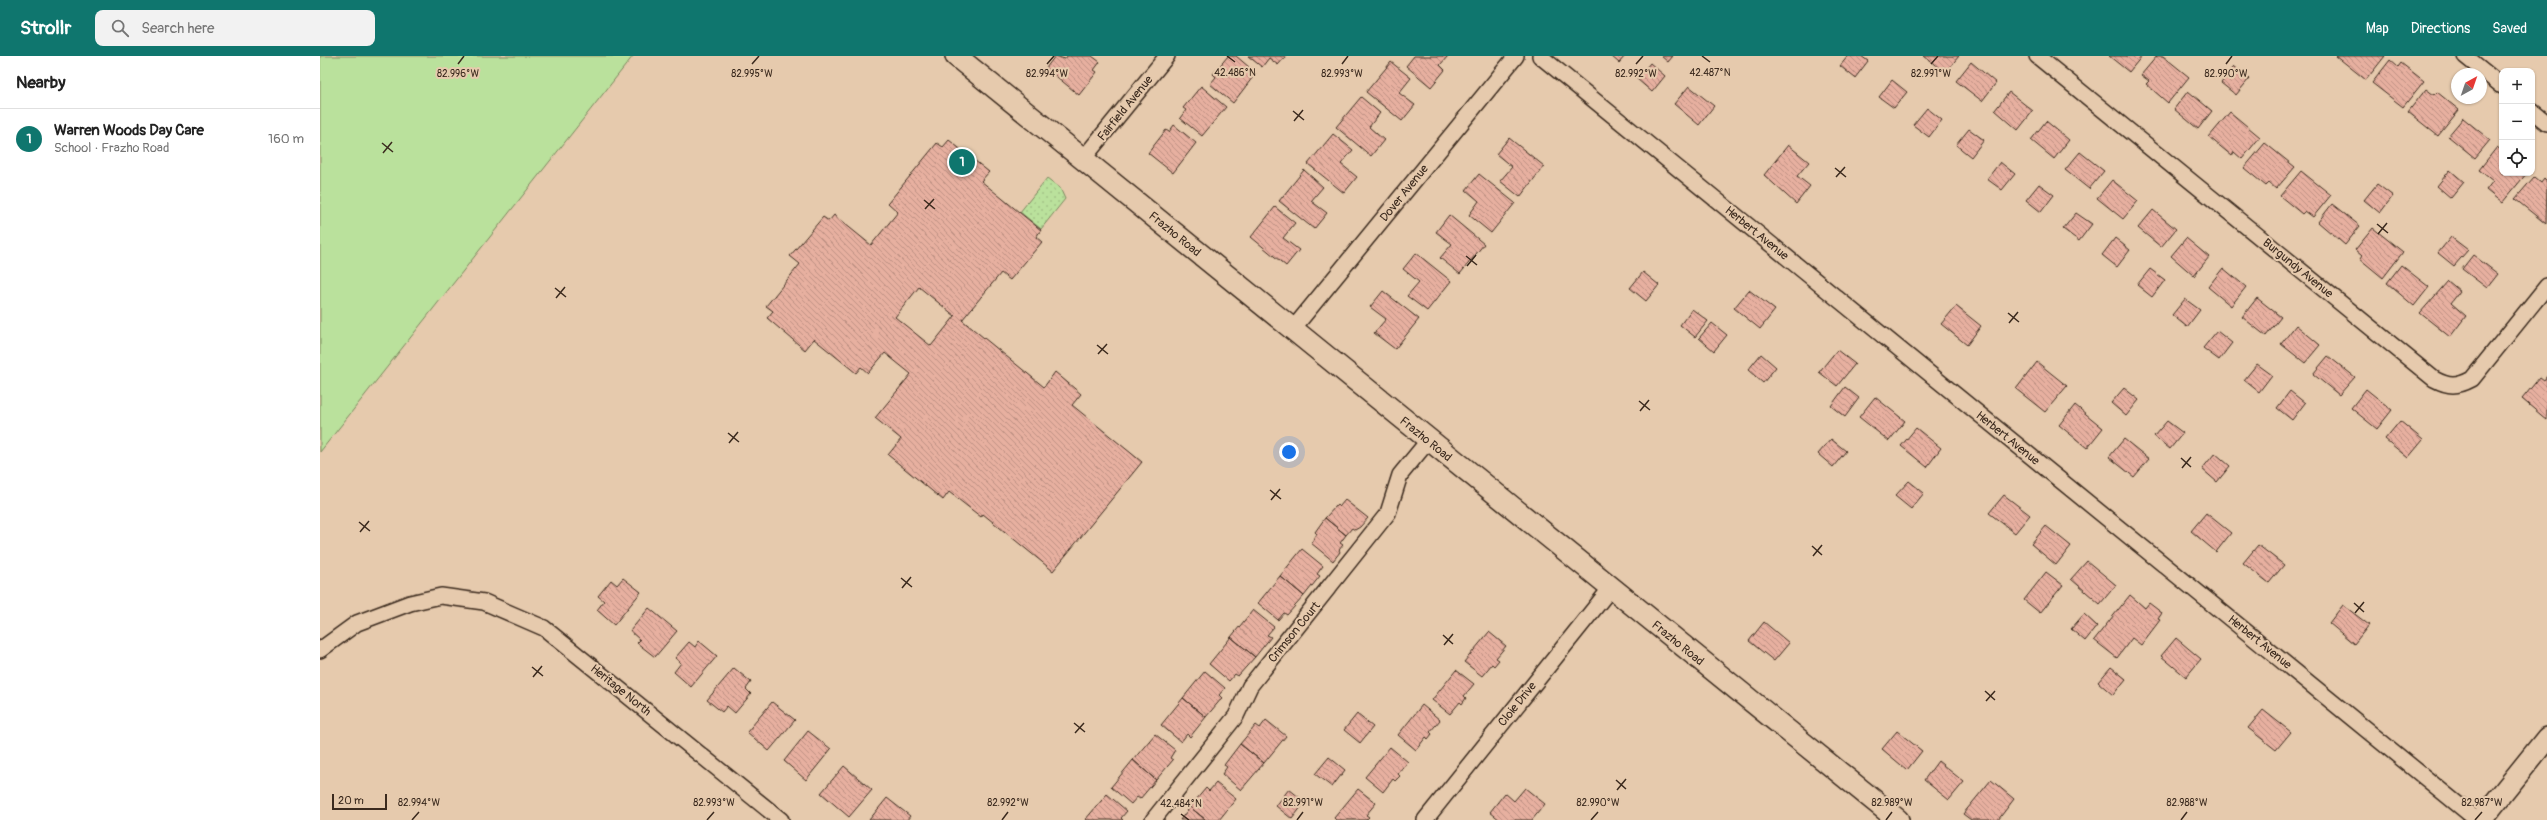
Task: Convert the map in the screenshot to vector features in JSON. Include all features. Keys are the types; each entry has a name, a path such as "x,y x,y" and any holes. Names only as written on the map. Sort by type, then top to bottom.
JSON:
{"street":[{"name":"Frazho Road","path":"956,56 1610,589 1898,820"},
{"name":"Fairfield Avenue","path":"1083,160 1167,56"},
{"name":"Dover Avenue","path":"1292,330 1516,56"},
{"name":"Herbert Avenue","path":"1540,56 2477,820"},
{"name":"Burgundy Avenue","path":"2037,56 2434,379 2446,386 2459,386 2472,379 2547,286"},
{"path":"2465,56 2499,84"},
{"path":"2535,113 2547,123"},
{"name":"Crimson Court","path":"1153,820 1236,716 1250,686 1388,513 1400,475 1428,441"},
{"name":"Cloie Drive","path":"1425,820 1610,589"},
{"name":"Heritage North","path":"320,650 358,623 378,614 410,603 441,596 484,602 544,628 781,820"},
{"path":"2481,820 2547,738"}],"green space":[{"path":"320,56 633,56 320,452"},
{"path":"1047,178 1060,188 1065,199 1041,229 1020,212"}],"building":[{"path":"1055,56 1065,59 1067,56 1092,56 1100,62 1094,70 1097,72 1079,95 1046,68"},
{"path":"1228,56 1236,56 1256,73 1233,103 1210,84 1216,77 1213,74"},
{"path":"1248,56 1286,56 1278,65 1269,58 1262,67"},
{"path":"1414,56 1448,56 1440,65 1445,70 1431,87 1406,66"},
{"path":"1611,56 1625,56 1619,63"},
{"path":"1661,56 1673,56 1668,62"},
{"path":"1848,56 1861,56 1868,61 1855,78 1840,66"},
{"path":"1924,56 1959,56 1945,73"},
{"path":"2109,56 2142,56 2129,72"},
{"path":"2157,56 2163,56 2189,77 2168,103 2146,84 2149,81 2141,75"},
{"path":"2336,56 2385,56 2366,80"},
{"path":"2390,60 2398,67 2401,63 2424,81 2403,107 2372,83"},
{"path":"1391,62 1411,78 1399,93 1415,105 1402,121 1366,92"},
{"path":"1971,62 1996,83 1982,101 1956,81"},
{"path":"1650,63 1665,76 1652,92 1637,79"},
{"path":"2234,67 2249,79 2236,95 2221,83"},
{"path":"1892,80 1907,92 1894,108 1879,97"},
{"path":"1201,86 1226,107 1202,136 1180,118 1186,110 1183,108"},
{"path":"1689,86 1714,106 1699,125 1674,104"},
{"path":"2426,89 2434,95 2437,92 2459,110 2438,136 2408,112"},
{"path":"2188,91 2212,111 2198,129 2174,109"},
{"path":"2009,92 2033,111 2018,130 1995,110"},
{"path":"1361,97 1380,113 1369,127 1384,140 1371,156 1336,127"},
{"path":"1927,108 1942,120 1929,137 1913,125"},
{"path":"2230,112 2260,137 2242,159 2234,152 2232,156 2209,137"},
{"path":"2463,118 2490,140 2475,158 2448,136"},
{"path":"2046,121 2069,140 2054,159 2031,140"},
{"path":"1174,125 1196,143 1173,173 1148,153 1166,130 1169,132"},
{"path":"1969,129 1984,140 1971,157 1956,145"},
{"path":"1333,134 1353,150 1341,164 1357,177 1344,193 1308,164"},
{"path":"1509,138 1544,166 1520,197 1500,181 1512,167 1496,154"},
{"path":"949,140 989,172 981,181 1041,230 1036,237 1042,242 1010,280 1001,273 962,320 1044,387 1055,372 1081,394 1072,405 1142,462 1053,571 983,514 981,517 949,492 943,500 888,455 901,439 875,418 911,374 885,353 868,373 861,367 856,373 814,339 805,350 767,318 773,311 766,306 800,264 790,256 823,217 829,221 834,215 871,245 898,212 888,203 937,143 943,147","holes":["919,287 955,316 931,346 895,317"]},
{"path":"2265,143 2295,167 2276,189 2269,183 2266,186 2244,168"},
{"path":"1788,145 1809,162 1797,176 1810,186 1796,204 1764,175"},
{"path":"2497,147 2499,149 2499,176 2524,176 2502,203 2486,190 2493,181 2479,170"},
{"path":"2080,152 2104,171 2089,189 2065,170"},
{"path":"2000,162 2015,174 2002,190 1987,179"},
{"path":"1304,170 1323,187 1311,201 1327,213 1314,229 1279,201"},
{"path":"2450,170 2464,182 2451,198 2437,186"},
{"path":"2301,171 2331,195 2313,217 2305,211 2302,214 2280,196"},
{"path":"1479,174 1515,203 1491,233 1469,215 1479,201 1466,190"},
{"path":"2534,177 2541,183 2544,179 2547,182 2546,224 2515,199"},
{"path":"2112,180 2138,201 2123,219 2097,198"},
{"path":"2039,184 2054,195 2041,212 2026,200"},
{"path":"2377,184 2393,196 2380,213 2364,200"},
{"path":"2332,204 2360,226 2345,245 2318,222"},
{"path":"1275,207 1295,223 1283,238 1299,250 1286,266 1251,237"},
{"path":"2153,210 2176,229 2161,247 2138,228"},
{"path":"2076,213 2092,224 2079,241 2063,229"},
{"path":"1449,215 1484,244 1460,274 1440,258 1452,244 1436,232"},
{"path":"2373,228 2403,252 2383,278 2360,259 2362,256 2355,250"},
{"path":"2451,237 2468,250 2454,266 2438,253"},
{"path":"2115,238 2130,250 2117,267 2102,255"},
{"path":"2186,238 2209,257 2194,276 2171,256"},
{"path":"1416,253 1451,281 1427,311 1407,296 1419,282 1403,269"},
{"path":"2473,255 2498,274 2487,288 2462,269"},
{"path":"2401,265 2429,287 2414,306 2387,283"},
{"path":"2223,268 2246,287 2231,306 2208,287"},
{"path":"2150,269 2165,280 2152,297 2137,285"},
{"path":"1643,272 1659,285 1646,301 1630,288"},
{"path":"2448,281 2460,291 2451,303 2466,316 2450,337 2420,313"},
{"path":"1749,290 1775,310 1760,329 1734,308"},
{"path":"1383,291 1419,319 1395,349 1374,333 1386,319 1370,307"},
{"path":"2257,298 2281,317 2266,336 2242,317"},
{"path":"2185,299 2200,310 2187,327 2172,315"},
{"path":"1956,306 1981,326 1967,345 1941,324"},
{"path":"1692,309 1708,321 1695,337 1680,325"},
{"path":"1712,323 1727,335 1714,351 1699,338"},
{"path":"2296,325 2320,345 2305,363 2281,344"},
{"path":"2217,331 2232,343 2219,360 2203,348"},
{"path":"1837,350 1855,364 1837,386 1819,372"},
{"path":"1761,354 1776,367 1763,383 1748,370"},
{"path":"2328,356 2355,377 2339,395 2313,374"},
{"path":"2037,362 2067,386 2045,412 2016,389"},
{"path":"2257,364 2272,375 2259,392 2244,380"},
{"path":"2547,376 2547,420 2522,399 2540,377 2544,380"},
{"path":"1845,387 1859,398 1845,417 1831,406"},
{"path":"2124,388 2139,400 2126,416 2111,403"},
{"path":"2366,389 2392,410 2377,429 2351,408"},
{"path":"2290,391 2305,403 2292,420 2277,408"},
{"path":"1875,397 1905,421 1889,441 1859,417"},
{"path":"2075,405 2103,428 2087,448 2059,425"},
{"path":"2167,421 2183,433 2170,449 2154,436"},
{"path":"2400,421 2423,440 2408,458 2385,439"},
{"path":"1916,428 1941,448 1927,467 1901,446"},
{"path":"1831,439 1846,451 1833,467 1818,454"},
{"path":"2124,439 2149,459 2134,477 2109,457"},
{"path":"2215,453 2230,466 2217,482 2202,469"},
{"path":"1909,481 1924,493 1911,509 1895,496"},
{"path":"2004,495 2030,515 2015,533 1989,513"},
{"path":"1345,500 1368,518 1360,527 1355,530 1352,528 1346,535 1325,518 1337,505 1339,507"},
{"path":"2206,513 2231,533 2216,552 2191,531"},
{"path":"1325,518 1346,535 1340,543 1343,545 1339,550 1340,552 1333,561 1311,543 1317,534 1315,532"},
{"path":"2046,526 2071,546 2056,565 2031,544"},
{"path":"2258,545 2284,565 2269,583 2243,563"},
{"path":"1302,549 1323,566 1317,574 1320,576 1304,596 1280,576"},
{"path":"2087,561 2116,585 2100,604 2071,579"},
{"path":"2046,572 2063,585 2040,613 2024,600"},
{"path":"1280,576 1304,596 1287,615 1284,613 1278,620 1258,603"},
{"path":"623,578 641,592 614,625 597,610 604,601 598,596 611,580 617,585"},
{"path":"2130,595 2145,608 2149,603 2162,613 2158,619 2160,620 2141,645 2132,638 2117,658 2094,640"},
{"path":"2343,605 2369,625 2354,644 2329,623"},
{"path":"649,608 677,631 655,657 637,643 640,640 630,631"},
{"path":"1253,610 1274,627 1267,635 1271,637 1255,657 1231,637"},
{"path":"2084,614 2097,626 2085,641 2071,629"},
{"path":"1764,622 1789,643 1774,661 1749,641"},
{"path":"1489,632 1506,646 1496,658 1499,660 1494,666 1492,664 1482,676 1464,662"},
{"path":"1231,637 1255,657 1238,676 1235,674 1229,681 1209,664"},
{"path":"2176,638 2201,659 2186,677 2161,656"},
{"path":"699,641 717,656 691,687 674,672 681,663 675,658 689,642 695,647"},
{"path":"2111,667 2126,679 2113,695 2098,682"},
{"path":"734,668 751,682 746,689 751,694 735,713 727,706 722,712 707,700"},
{"path":"1456,670 1474,684 1464,696 1466,698 1462,704 1460,702 1450,714 1432,700"},
{"path":"1205,671 1225,688 1219,695 1222,698 1206,717 1183,698"},
{"path":"1183,698 1206,717 1190,737 1187,734 1181,742 1161,725"},
{"path":"772,702 795,720 769,751 747,732"},
{"path":"1422,705 1440,720 1430,732 1432,734 1428,739 1426,737 1416,750 1398,735"},
{"path":"2263,710 2291,732 2276,750 2248,728"},
{"path":"1357,714 1373,727 1360,743 1344,730"},
{"path":"1266,720 1286,736 1264,763 1240,744 1256,725 1260,728"},
{"path":"808,731 831,749 806,780 784,761"},
{"path":"1897,731 1922,751 1907,770 1882,749"},
{"path":"1155,734 1175,750 1170,758 1173,760 1156,780 1133,760"},
{"path":"1240,744 1264,763 1241,790 1222,774 1227,767 1224,765"},
{"path":"1390,747 1408,762 1398,774 1400,776 1395,781 1393,779 1383,792 1365,777"},
{"path":"1329,757 1345,770 1332,787 1315,774"},
{"path":"1133,760 1156,780 1140,799 1137,797 1131,804 1111,787"},
{"path":"1938,761 1964,782 1949,800 1924,780"},
{"path":"844,766 872,790 849,817 821,793"},
{"path":"1991,780 2014,799 1998,820 1971,820 1963,814"},
{"path":"1216,783 1236,799 1219,820 1206,820 1190,807 1206,788 1209,791"},
{"path":"1525,788 1545,804 1532,820 1500,820 1490,812 1505,793 1514,801"},
{"path":"1289,789 1305,802 1292,819 1276,806"},
{"path":"1358,789 1376,803 1366,815 1369,817 1366,820 1336,820 1334,818"},
{"path":"1107,794 1127,811 1121,818 1123,820 1085,820"},
{"path":"887,798 910,816 907,820 869,820"},
{"path":"1190,807 1206,820 1180,820"}],"place":[{"name":"Warren Woods Day Care","path":"962,162"}]}
